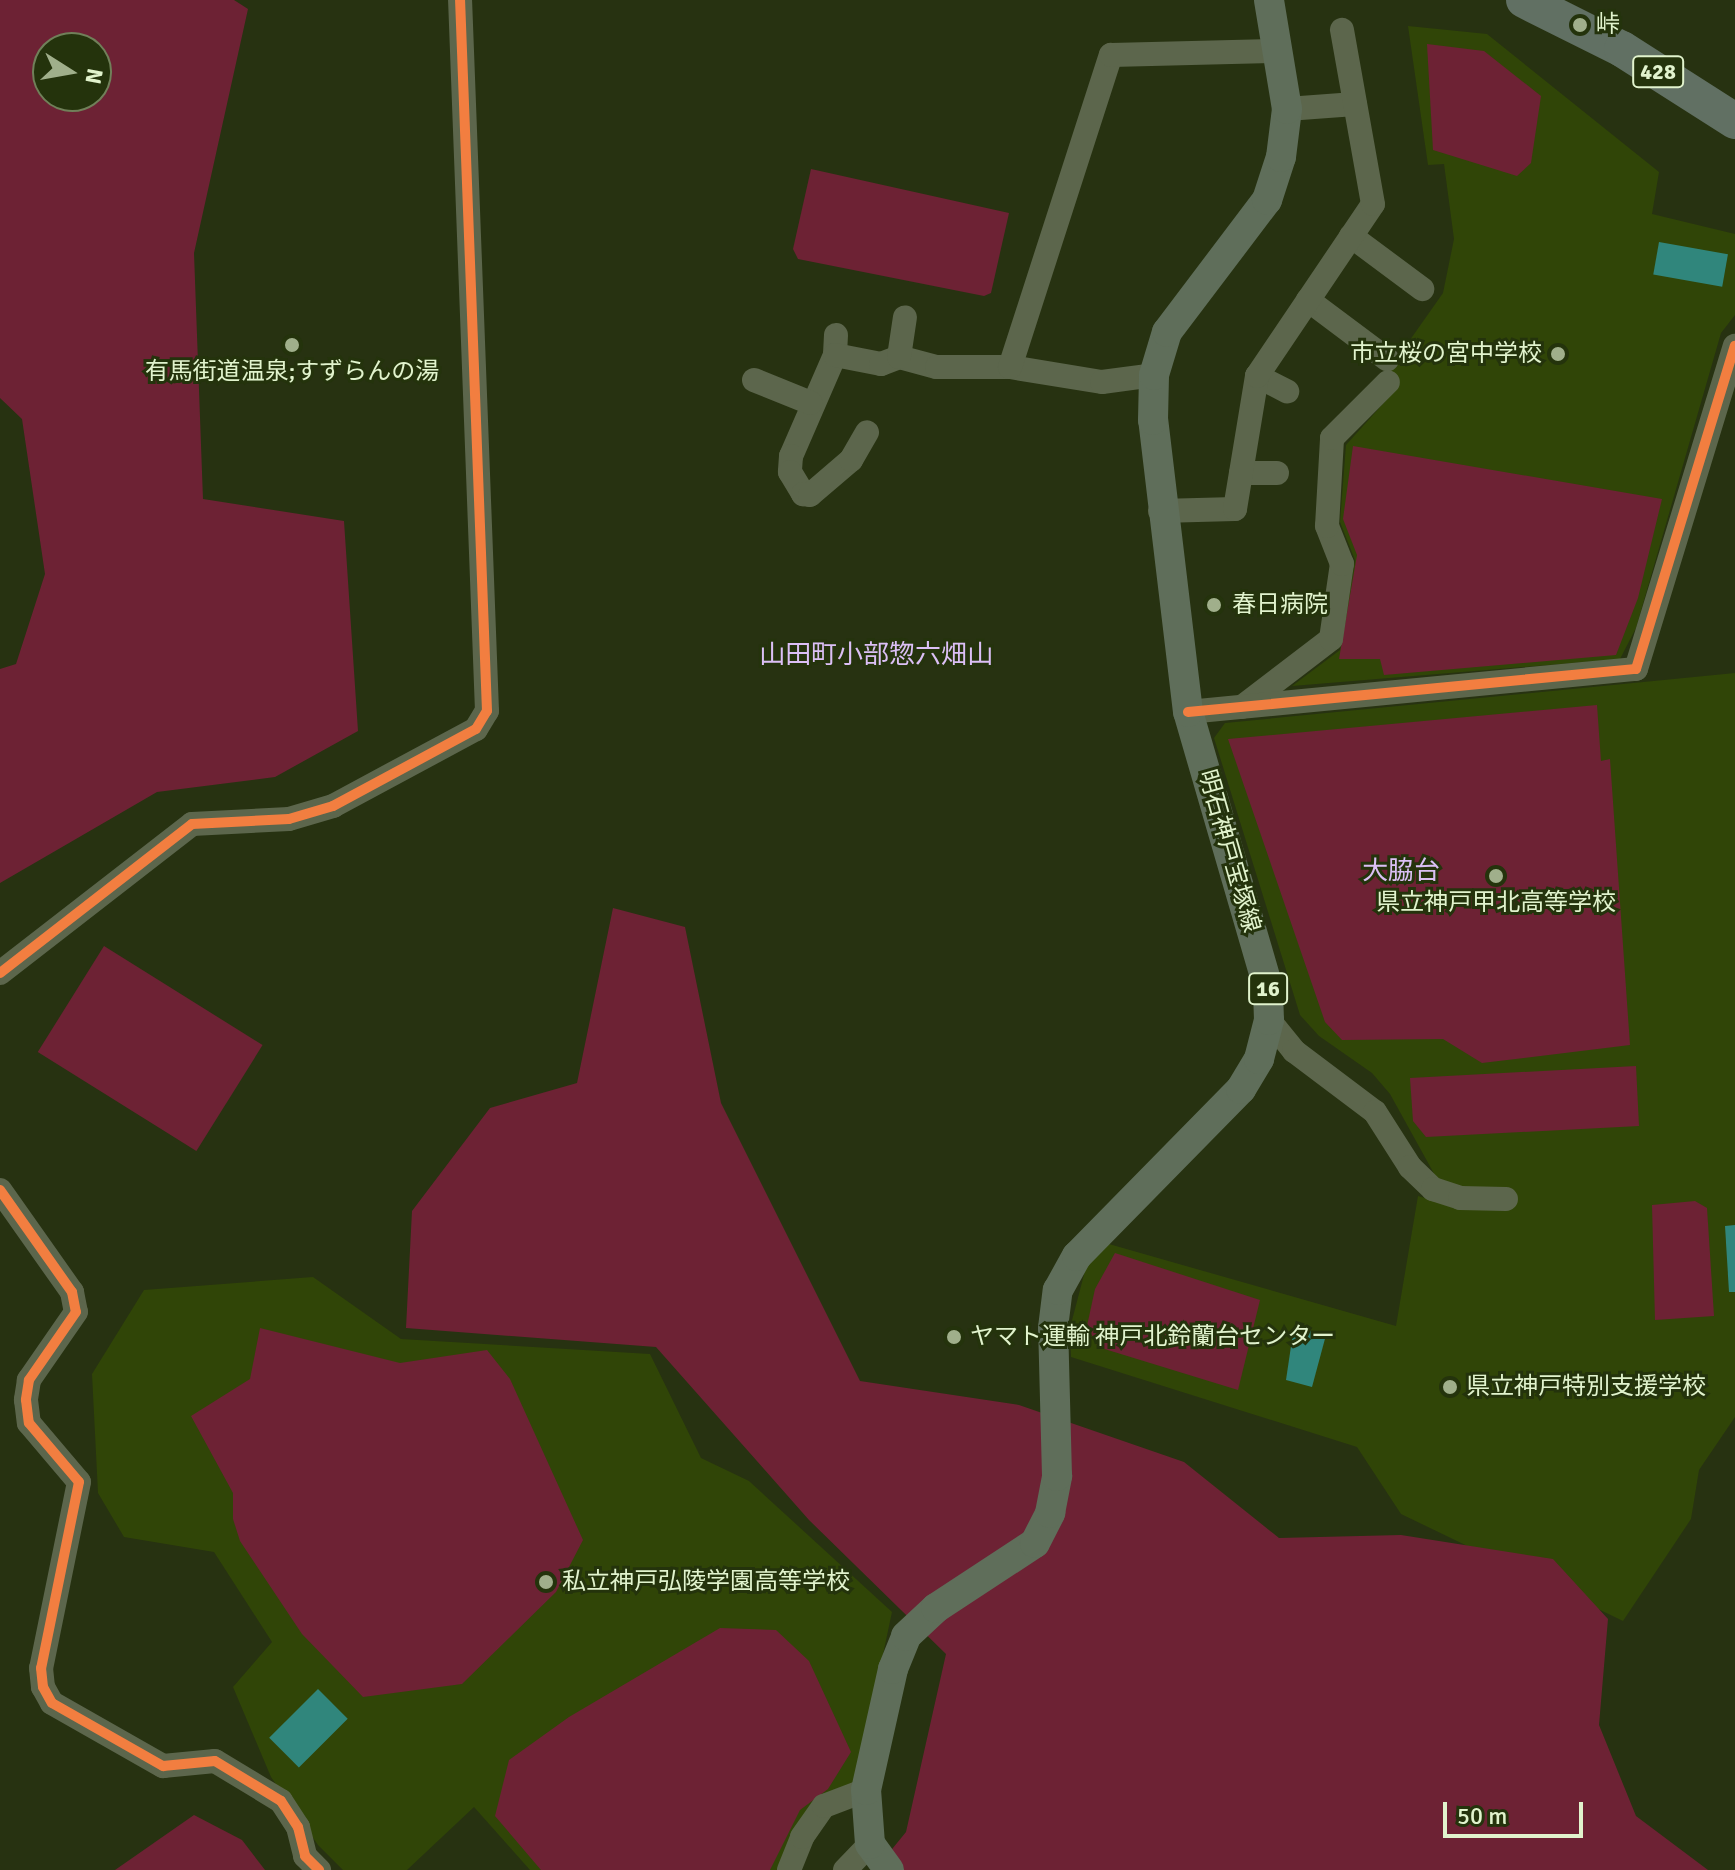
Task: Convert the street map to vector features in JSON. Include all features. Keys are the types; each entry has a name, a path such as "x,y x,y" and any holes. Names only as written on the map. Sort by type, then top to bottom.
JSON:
{"highway":[{"name":"428","path":"1524,0 1622,49 1735,121"}],"main road":[{"name":"明石神戸宝塚線","path":"870,1844 866,1790 893,1669 906,1636 936,1608 1035,1543 1050,1513 1057,1476 1053,1328 1058,1290 1077,1256 1241,1089 1259,1059 1269,1020 1268,987 1188,712 1160,511 1154,375 1167,332 1267,200 1281,157 1287,109 1269,0"},
{"path":"870,1844 889,1870"}],"street":[{"path":"0,973 192,824 289,819 333,806 476,729 487,711 460,0"},
{"path":"1160,511 1235,509 1257,376 1373,204 1342,30"},
{"path":"1010,367 1111,55 1277,51"},
{"path":"1287,109 1355,104"},
{"path":"1351,236 1422,289"},
{"path":"1242,707 1331,639 1342,564 1327,526 1332,438 1387,371 1308,300"},
{"path":"899,357 905,317"},
{"path":"867,432 851,460 810,495 803,494 790,472 791,456 804,434 811,403 836,345 881,364 899,357 937,367 1010,367 1102,382 1154,375"},
{"path":"1188,712 1636,669 1735,346"},
{"path":"1257,376 1287,391"},
{"path":"754,380 811,403"},
{"path":"1241,473 1277,473"},
{"path":"1269,1020 1294,1051 1375,1112 1410,1167 1433,1189 1460,1198 1506,1199"},
{"path":"0,1190 72,1292 76,1312 29,1380 26,1400 29,1423 79,1482 41,1668 43,1687 52,1703 163,1766 215,1761 281,1801 298,1827 305,1856 319,1870"},
{"path":"789,1870 802,1837 824,1806 866,1790"},
{"path":"845,1870 870,1844"}],"shaded area":[{"path":"0,0 234,0 248,9 194,253 203,499 344,521 358,731 275,777 157,792 0,883 0,669 16,664 45,574 22,419 0,398"},
{"name":"市立桜の宮中学校","path":"1408,26 1487,34 1659,172 1652,214 1735,234 1735,315 1721,333 1636,628 1620,659 1292,686 1340,650 1355,560 1340,522 1346,445 1399,386 1386,374 1443,293 1454,239 1444,164 1428,165"},
{"path":"1427,44 1484,51 1541,96 1531,163 1517,176 1433,150"},
{"path":"811,169 1009,213 991,293 984,296 798,259 793,249"},
{"path":"1353,446 1662,499 1638,598 1616,655 1384,675 1380,659 1339,659 1357,555 1343,519"},
{"path":"1735,673 1735,1417 1699,1470 1691,1519 1623,1621 1401,1514 1357,1447 1071,1357 1070,1328 1086,1267 1109,1244 1396,1326 1418,1196 1452,1206 1509,1210 1508,1189 1459,1188 1437,1179 1390,1094 1372,1073 1319,1036 1300,1015 1214,738 1225,723"},
{"path":"1597,705 1601,761 1610,759 1630,1045 1482,1063 1443,1039 1342,1040 1325,1022 1228,739"},
{"path":"613,908 685,927 721,1103 860,1381 1019,1405 1184,1462 1279,1538 1401,1535 1553,1559 1608,1619 1599,1725 1636,1816 1708,1870 875,1870 906,1832 946,1654 809,1520 656,1347 406,1328 412,1211 490,1108 577,1083"},
{"path":"104,946 263,1045 196,1151 38,1052"},
{"path":"1636,1066 1639,1126 1426,1137 1413,1121 1410,1078"},
{"path":"1695,1201 1707,1208 1714,1316 1655,1320 1652,1205"},
{"path":"1115,1253 1260,1300 1238,1390 1098,1347 1087,1326 1095,1289"},
{"name":"私立神戸弘陵学園高等学校","path":"313,1277 401,1339 650,1354 701,1458 749,1481 892,1612 856,1781 779,1870 530,1870 474,1807 407,1870 343,1870 318,1845 271,1777 233,1687 272,1642 214,1552 124,1537 98,1493 92,1374 144,1290"},
{"path":"260,1328 400,1363 487,1350 510,1379 583,1540 556,1592 462,1684 363,1697 302,1634 240,1541 233,1519 233,1493 191,1416 250,1379"},
{"path":"720,1628 776,1630 809,1661 851,1752 828,1789 800,1810 770,1870 541,1870 495,1816 509,1760 569,1717"},
{"path":"194,1815 242,1840 265,1870 115,1870"}],"water":[{"path":"1659,242 1728,254 1722,287 1653,274"},
{"path":"1735,1225 1735,1292 1729,1292 1725,1226"},
{"path":"1294,1326 1326,1335 1312,1387 1286,1380"},
{"path":"318,1689 348,1719 299,1767 269,1738"}],"cycle path":[{"path":"0,973 192,824 289,819 333,806 476,729 487,711 460,0"},
{"path":"1188,712 1636,669 1735,346"},
{"path":"0,1190 72,1292 76,1312 29,1380 26,1400 29,1423 79,1482 41,1668 43,1687 52,1703 163,1766 215,1761 281,1801 298,1827 305,1856 319,1870"}],"place":[{"name":"峠","path":"1580,25"},
{"name":"有馬街道温泉;すずらんの湯","path":"292,345"},
{"name":"市立桜の宮中学校","path":"1558,354"},
{"name":"春日病院","path":"1214,605"},
{"name":"県立神戸甲北高等学校","path":"1496,876"},
{"name":"ヤマト運輸 神戸北鈴蘭台センター","path":"954,1337"},
{"name":"県立神戸特別支援学校","path":"1450,1387"},
{"name":"私立神戸弘陵学園高等学校","path":"546,1582"}],"district":[{"name":"山田町小部惣六畑山","path":"876,656"},
{"name":"大脇台","path":"1401,872"}]}
